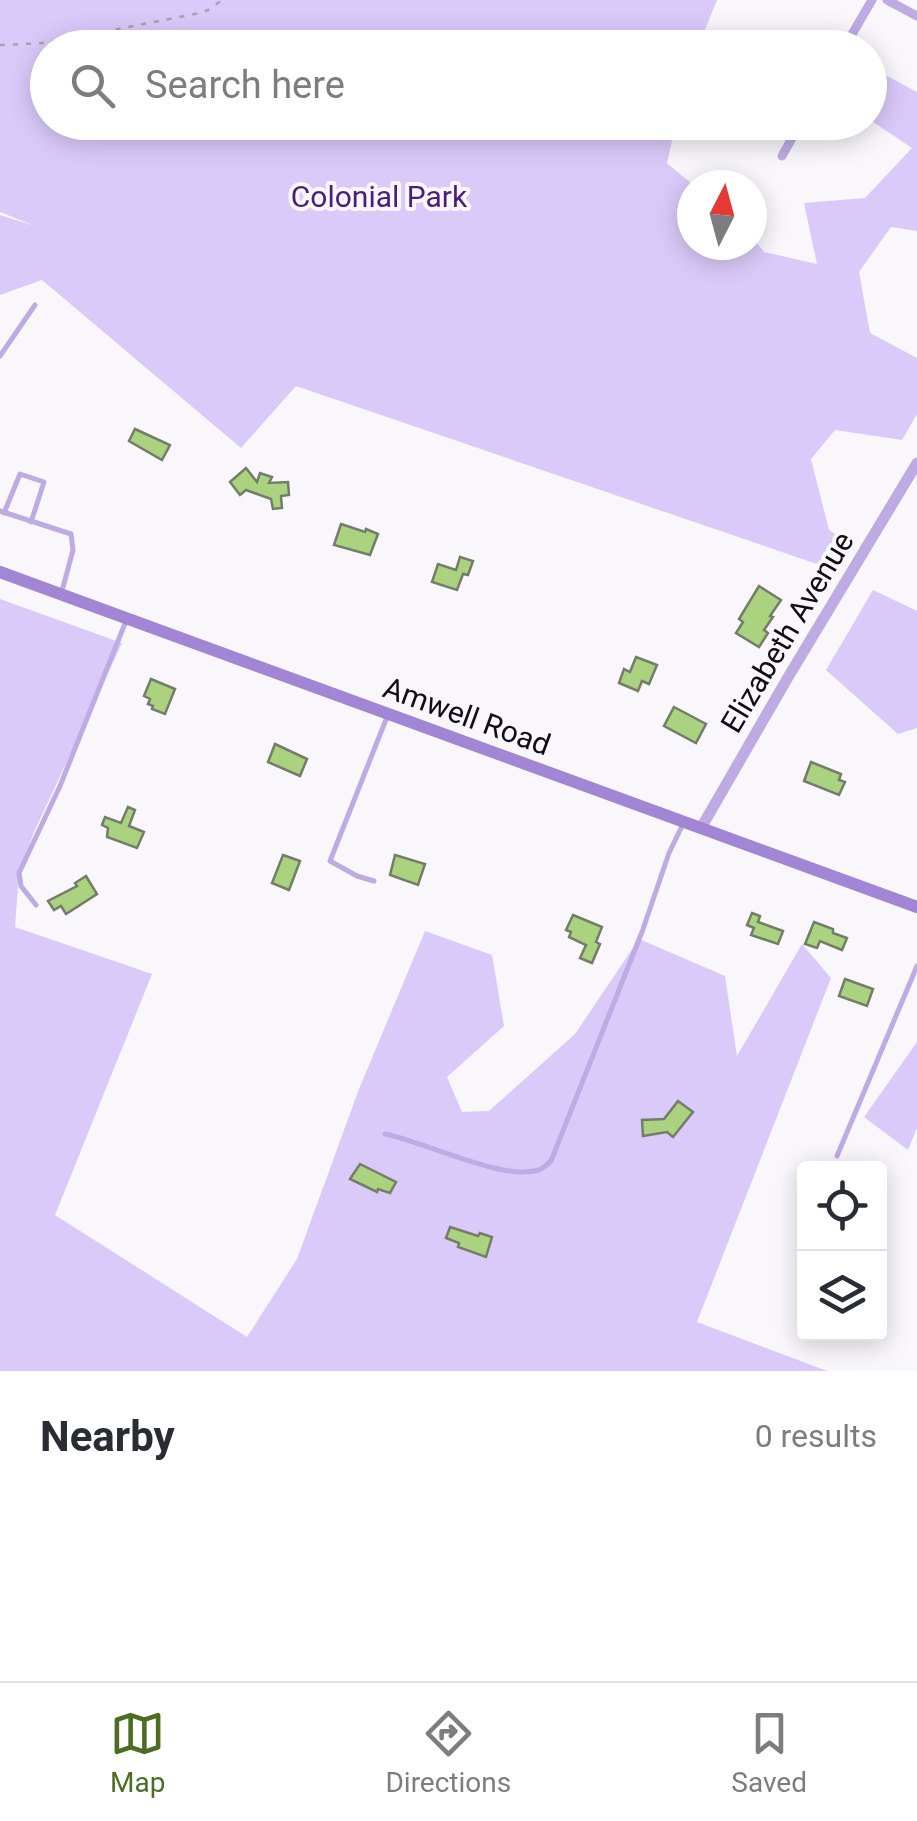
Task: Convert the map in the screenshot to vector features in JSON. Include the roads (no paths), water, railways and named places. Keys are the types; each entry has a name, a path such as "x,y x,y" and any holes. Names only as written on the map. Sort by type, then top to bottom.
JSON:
{"main road":[{"name":"Amwell Road","path":"0,572 917,907"}],"street":[{"path":"854,30 872,0"},
{"path":"888,0 917,16"},
{"path":"782,156 791,140"},
{"name":"Elizabeth Avenue","path":"701,828 786,679 916,467"}],"lane":[{"path":"0,356 35,305"},
{"path":"31,522 44,482 20,474 2,512 31,522 70,534 73,550 62,594"},
{"path":"36,905 21,886 19,873 60,786 127,618"},
{"path":"374,880 357,876 330,861 388,714"},
{"path":"385,1134 496,1168 542,1170 551,1161 684,822"},
{"path":"836,1156 917,966"}],"park label":[{"name":"Colonial Park","path":"379,196"}]}
